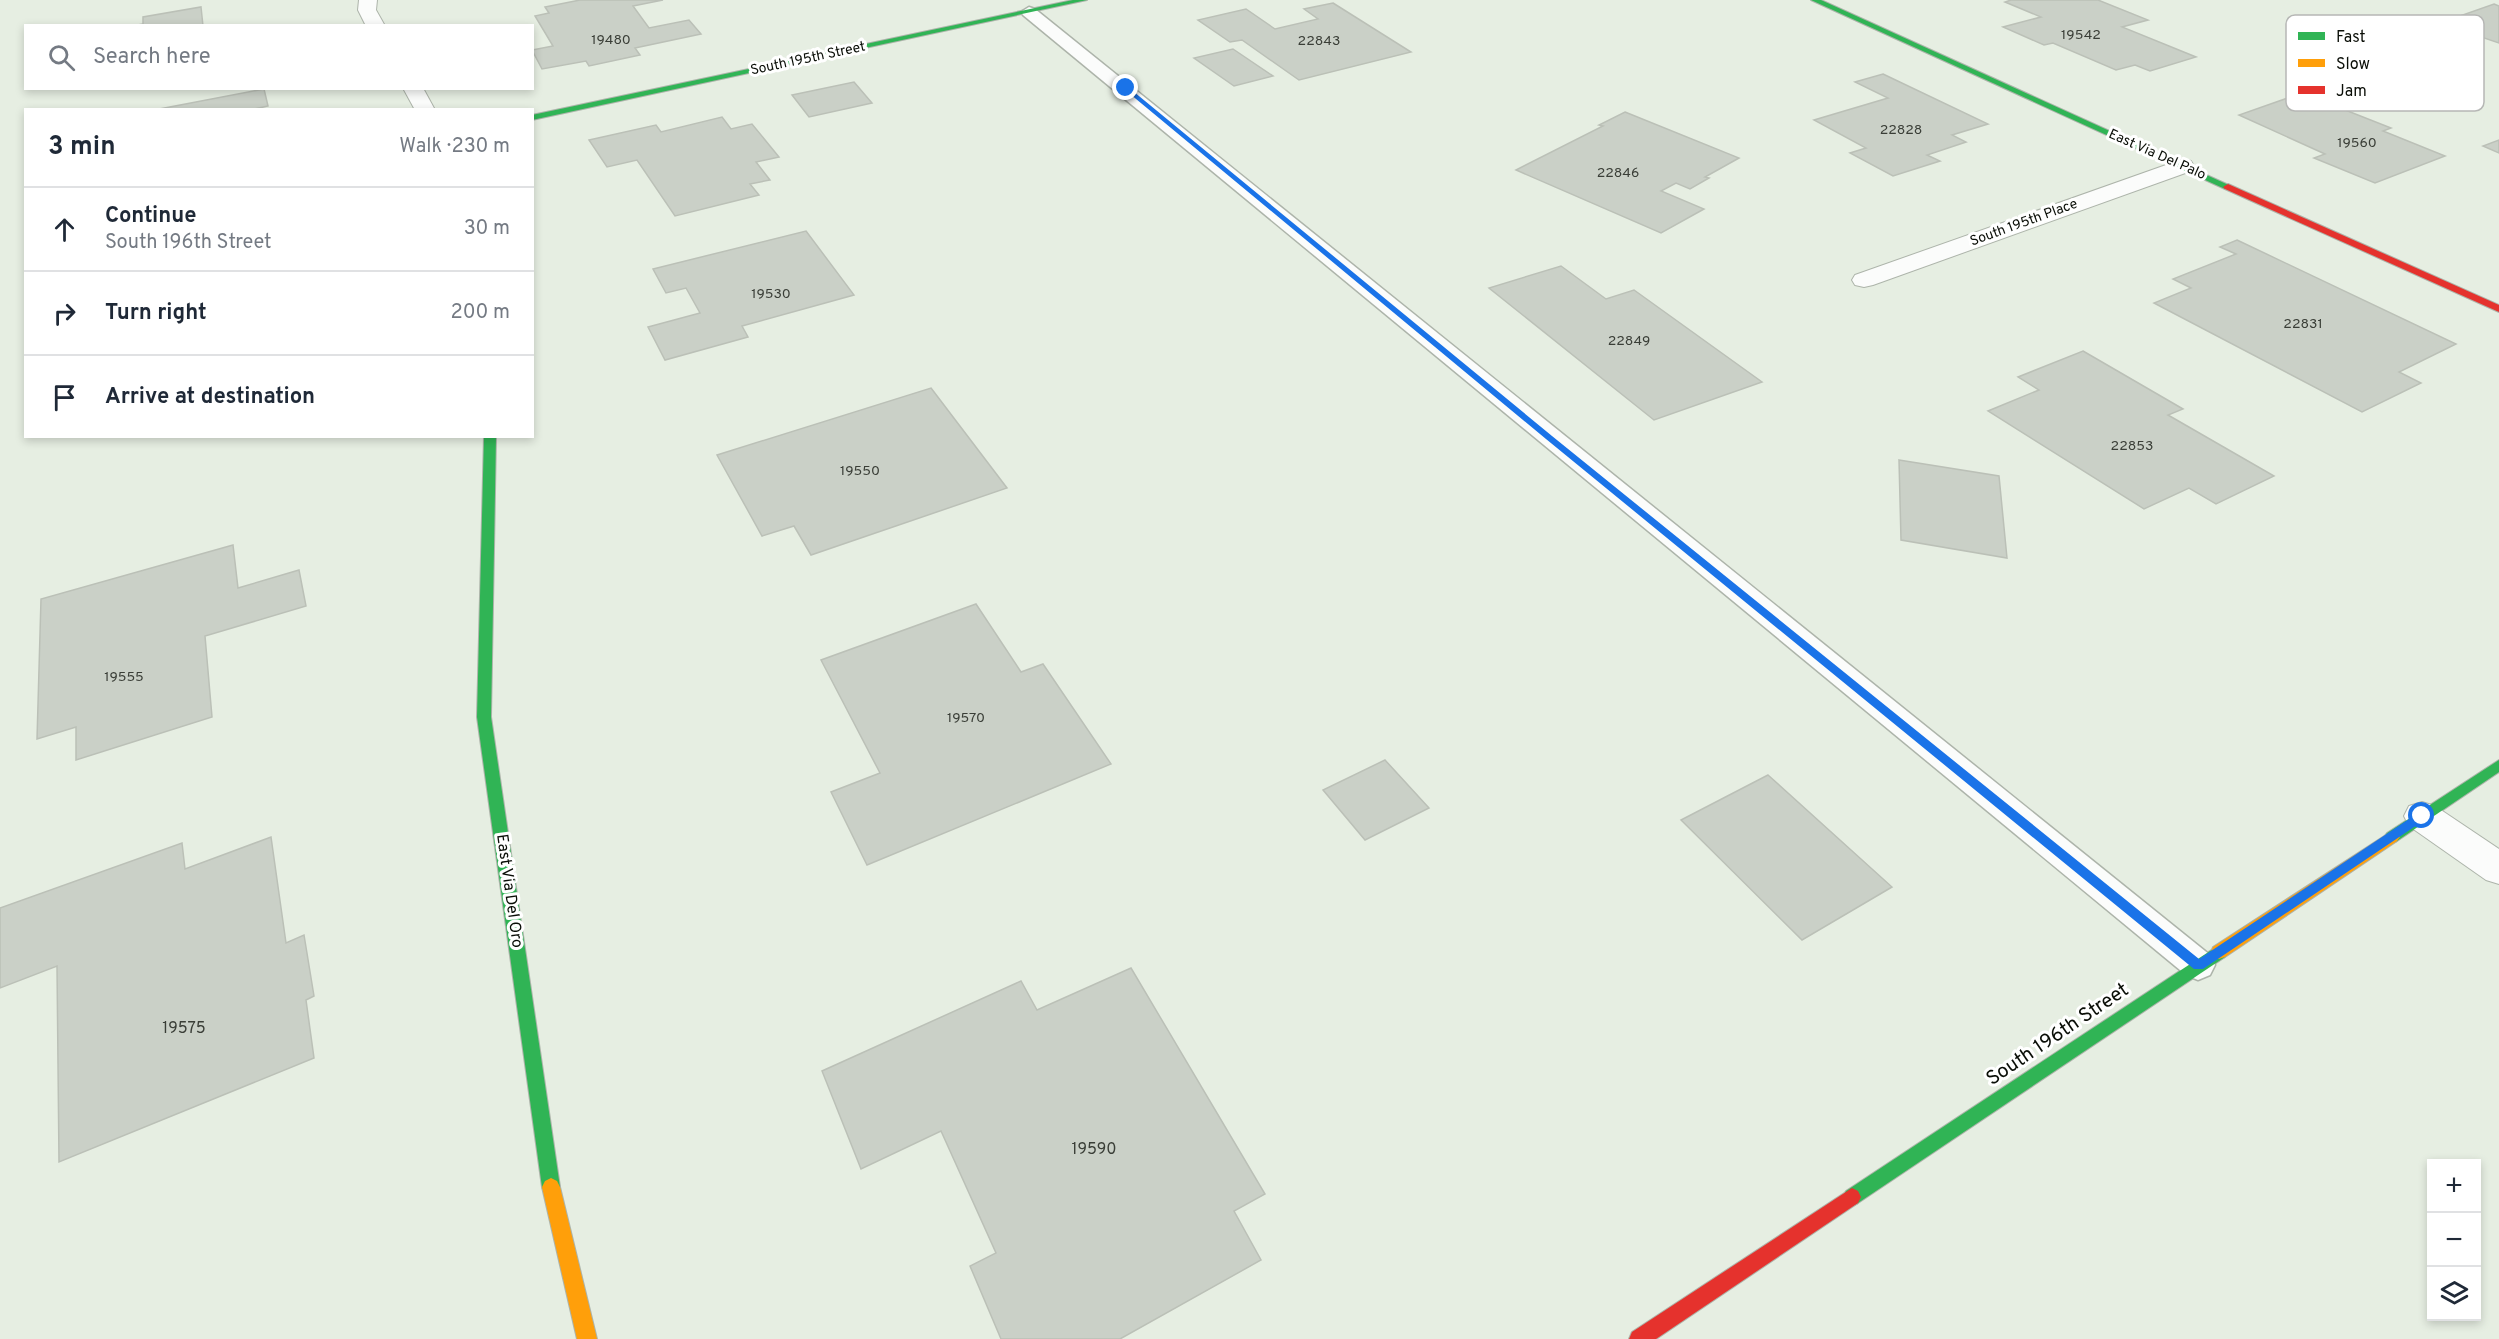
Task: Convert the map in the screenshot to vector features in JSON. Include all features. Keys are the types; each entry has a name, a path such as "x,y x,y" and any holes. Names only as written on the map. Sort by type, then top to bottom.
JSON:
{"street":[{"path":"368,0 367,10 375,24"},
{"name":"South 195th Street","path":"534,118 1083,0"},
{"name":"East Via Del Palo","path":"1815,0 2499,309"},
{"path":"413,90 423,108"},
{"name":"South 195th Place","path":"1864,280 2183,166"},
{"name":"East Via Del Oro","path":"490,438 484,717 552,1197 587,1339"},
{"name":"South 196th Street","path":"1639,1339 2499,765"},
{"path":"2422,816 2499,869"}],"lane":[{"path":"1029,12 2198,965"}],"building":[{"path":"580,0 663,0 633,6 649,28 689,20 701,34 635,48 640,55 589,66 586,61 542,69 534,50 553,46 535,16 549,13 545,7"},
{"path":"2011,0 2098,0 2148,20 2122,27 2196,57 2150,71 2135,65 2116,70 2053,43 2044,45 2003,27 2041,17 2005,2"},
{"path":"1333,3 1411,52 1299,80 1242,40 1230,42 1198,20 1246,9 1275,29 1318,19 1304,9"},
{"path":"2494,4 2499,6 2499,43 2484,38 2484,15 2463,15"},
{"path":"201,7 203,24 143,24 143,17"},
{"path":"1233,49 1273,76 1234,86 1194,58"},
{"path":"1883,74 1988,124 1952,135 1966,142 1927,155 1940,161 1893,176 1850,153 1866,148 1814,120 1888,98 1855,82"},
{"path":"854,82 872,103 809,117 792,95"},
{"path":"259,90 264,90 268,106 259,108 164,108"},
{"path":"2286,99 2286,111 2348,111 2391,128 2383,131 2445,156 2375,183 2314,158 2325,154 2239,115"},
{"path":"1625,112 1739,158 1705,177 1709,178 1690,189 1676,183 1661,191 1704,209 1661,233 1516,170 1603,126 1599,125"},
{"path":"722,117 731,129 752,124 779,157 756,162 770,180 750,184 759,195 675,216 637,160 607,167 589,140 656,125 661,132"},
{"path":"2499,140 2499,153 2483,146"},
{"path":"806,231 854,295 742,326 748,337 665,360 648,327 700,313 686,288 666,293 653,269"},
{"path":"2237,240 2456,344 2399,372 2421,383 2362,412 2154,303 2191,288 2173,279 2236,254 2220,247"},
{"path":"1561,266 1606,299 1634,290 1762,382 1654,420 1489,288"},
{"path":"2083,351 2183,409 2168,415 2274,476 2216,504 2189,488 2144,509 1988,411 2039,390 2018,377"},
{"path":"931,388 1007,488 811,555 794,526 762,536 717,455"},
{"path":"1899,460 1999,476 2007,558 1901,540"},
{"path":"233,545 238,588 299,570 306,606 205,636 212,717 76,760 76,727 37,739 41,599"},
{"path":"976,604 1021,672 1043,664 1111,764 867,865 831,792 880,773 821,660"},
{"path":"1385,760 1429,808 1365,840 1323,790"},
{"path":"1768,775 1892,887 1802,940 1681,820"},
{"path":"271,837 286,943 304,935 314,996 306,1000 314,1058 59,1162 57,966 0,988 0,908 182,843 185,869"},
{"path":"1131,968 1265,1194 1234,1211 1261,1260 1120,1339 1001,1339 970,1266 996,1253 941,1131 861,1169 822,1071 1021,981 1037,1010"}],"traffic: fast":[{"path":"534,118 1083,0"},
{"path":"1815,0 2228,187"},
{"path":"490,438 484,717 551,1187"},
{"path":"2392,837 2499,765"},
{"path":"1852,1197 2219,952"}],"traffic: slow":[{"path":"2219,952 2392,837"},
{"path":"551,1187 587,1339"}],"traffic: jam":[{"path":"2228,187 2499,309"},
{"path":"1639,1339 1852,1197"}],"route":[{"path":"1126,88 1549,438 2198,965 2422,816"}]}
